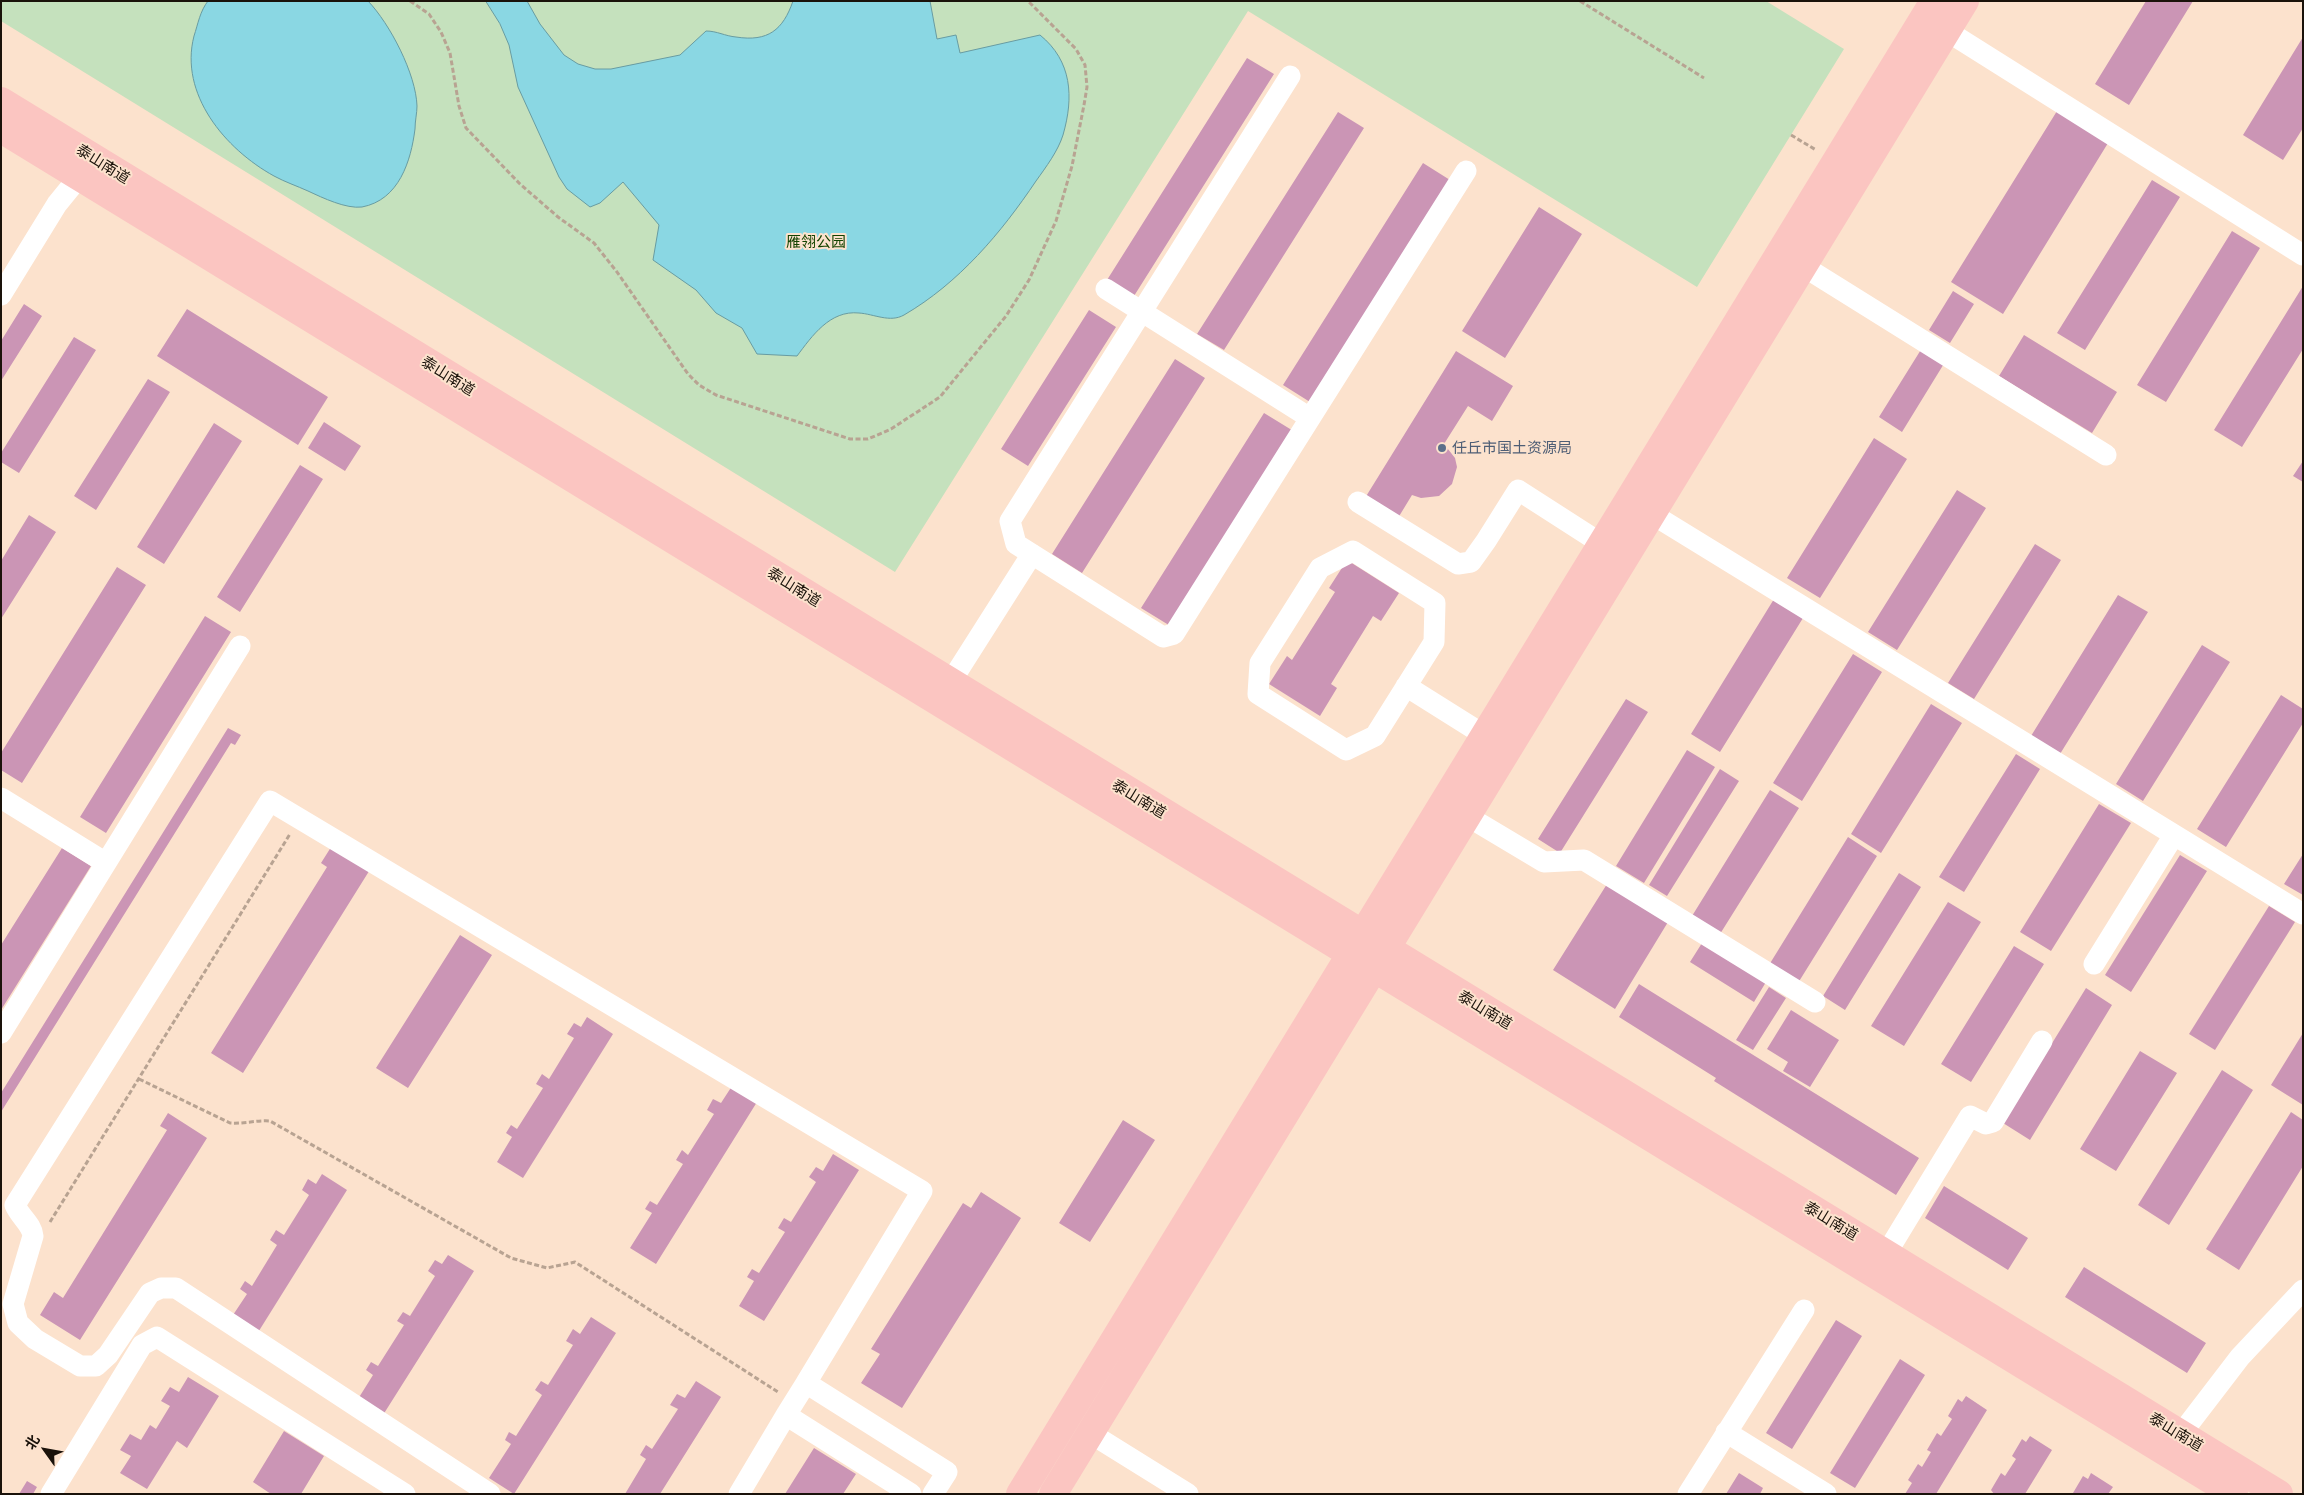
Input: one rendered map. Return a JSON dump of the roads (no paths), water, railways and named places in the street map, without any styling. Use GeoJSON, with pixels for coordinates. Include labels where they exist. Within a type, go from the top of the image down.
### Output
{"type":"FeatureCollection","features":[{"type":"Feature","properties":{"kind":"main road"},"geometry":{"type":"LineString","coordinates":[[1020,1494],[1934,1]]}},
{"type":"Feature","properties":{"kind":"main road"},"geometry":{"type":"LineString","coordinates":[[1053,1494],[1965,1]]}},
{"type":"Feature","properties":{"kind":"main road","name":"泰山南道"},"geometry":{"type":"LineString","coordinates":[[1,102],[950,683],[1356,945]]}},
{"type":"Feature","properties":{"kind":"main road","name":"泰山南道"},"geometry":{"type":"LineString","coordinates":[[1,129],[1356,945],[1886,1254],[2278,1494]]}},
{"type":"Feature","properties":{"kind":"main road","name":"泰山南道"},"geometry":{"type":"LineString","coordinates":[[1380,959],[2234,1494]]}},
{"type":"Feature","properties":{"kind":"street"},"geometry":{"type":"LineString","coordinates":[[1947,31],[2303,255]]}},
{"type":"Feature","properties":{"kind":"street"},"geometry":{"type":"LineString","coordinates":[[1290,76],[1010,521],[1016,544],[1163,637],[1174,634],[1466,171]]}},
{"type":"Feature","properties":{"kind":"street"},"geometry":{"type":"LineString","coordinates":[[1,295],[57,204],[79,177]]}},
{"type":"Feature","properties":{"kind":"street"},"geometry":{"type":"LineString","coordinates":[[1803,266],[2106,455]]}},
{"type":"Feature","properties":{"kind":"street"},"geometry":{"type":"LineString","coordinates":[[1106,289],[1310,418]]}},
{"type":"Feature","properties":{"kind":"street"},"geometry":{"type":"LineString","coordinates":[[1358,502],[1458,564],[1470,562],[1486,541],[1518,490],[1602,544]]}},
{"type":"Feature","properties":{"kind":"street"},"geometry":{"type":"LineString","coordinates":[[1652,514],[2303,914]]}},
{"type":"Feature","properties":{"kind":"street"},"geometry":{"type":"LineString","coordinates":[[1352,551],[1435,603],[1434,642],[1406,686],[1375,736],[1346,750],[1258,694],[1260,663],[1320,568],[1352,551]]}},
{"type":"Feature","properties":{"kind":"street"},"geometry":{"type":"LineString","coordinates":[[950,683],[1032,554]]}},
{"type":"Feature","properties":{"kind":"street"},"geometry":{"type":"LineString","coordinates":[[1,1033],[240,646]]}},
{"type":"Feature","properties":{"kind":"street"},"geometry":{"type":"LineString","coordinates":[[1406,686],[1484,735]]}},
{"type":"Feature","properties":{"kind":"street"},"geometry":{"type":"LineString","coordinates":[[1,798],[106,862]]}},
{"type":"Feature","properties":{"kind":"street"},"geometry":{"type":"LineString","coordinates":[[490,1494],[176,1288],[160,1288],[150,1293],[108,1356],[96,1366],[80,1366],[35,1339],[18,1323],[13,1304],[33,1236],[27,1222],[19,1216],[15,1205],[270,801],[922,1191],[739,1494]]}},
{"type":"Feature","properties":{"kind":"street"},"geometry":{"type":"LineString","coordinates":[[1467,816],[1544,862],[1584,860],[1815,1002]]}},
{"type":"Feature","properties":{"kind":"street"},"geometry":{"type":"LineString","coordinates":[[2094,964],[2174,835]]}},
{"type":"Feature","properties":{"kind":"street"},"geometry":{"type":"LineString","coordinates":[[1886,1254],[1970,1116],[1986,1124],[1993,1122],[2042,1041]]}},
{"type":"Feature","properties":{"kind":"street"},"geometry":{"type":"LineString","coordinates":[[2181,1434],[2240,1357],[2303,1290]]}},
{"type":"Feature","properties":{"kind":"street"},"geometry":{"type":"LineString","coordinates":[[1688,1494],[1804,1310]]}},
{"type":"Feature","properties":{"kind":"street"},"geometry":{"type":"LineString","coordinates":[[51,1494],[142,1345],[157,1338],[406,1494]]}},
{"type":"Feature","properties":{"kind":"street"},"geometry":{"type":"LineString","coordinates":[[806,1383],[947,1472],[937,1492]]}},
{"type":"Feature","properties":{"kind":"street"},"geometry":{"type":"LineString","coordinates":[[790,1409],[911,1494]]}},
{"type":"Feature","properties":{"kind":"street"},"geometry":{"type":"LineString","coordinates":[[1726,1432],[1826,1494]]}},
{"type":"Feature","properties":{"kind":"street"},"geometry":{"type":"LineString","coordinates":[[1090,1433],[1188,1494]]}},
{"type":"Feature","properties":{"kind":"water"},"geometry":{"type":"Polygon","coordinates":[[[208,1],[368,1],[393,36],[407,65],[416,93],[415,129],[410,154],[401,177],[394,188],[375,203],[362,207],[335,202],[274,176],[256,165],[223,135],[210,118],[200,99],[193,79],[191,58],[194,36],[201,13],[208,1]]]}},
{"type":"Feature","properties":{"kind":"water"},"geometry":{"type":"Polygon","coordinates":[[[486,1],[527,1],[540,24],[564,55],[578,64],[595,69],[611,69],[680,55],[706,31],[757,38],[773,32],[779,26],[793,1],[930,1],[937,39],[956,35],[960,53],[1040,35],[1059,56],[1064,68],[1068,80],[1069,107],[1061,141],[1044,170],[1023,200],[978,256],[943,288],[899,317],[882,317],[859,313],[839,316],[823,326],[797,356],[757,354],[742,328],[716,313],[696,290],[653,260],[659,225],[623,182],[600,203],[590,207],[567,189],[559,177],[518,87],[509,45],[500,24],[486,1]]]}},
{"type":"Feature","properties":{"kind":"place","name":"任丘市国土资源局"},"geometry":{"type":"Point","coordinates":[1442,448]}},
{"type":"Feature","properties":{"kind":"park label","name":"雁翎公园"},"geometry":{"type":"Point","coordinates":[816,242]}}]}
